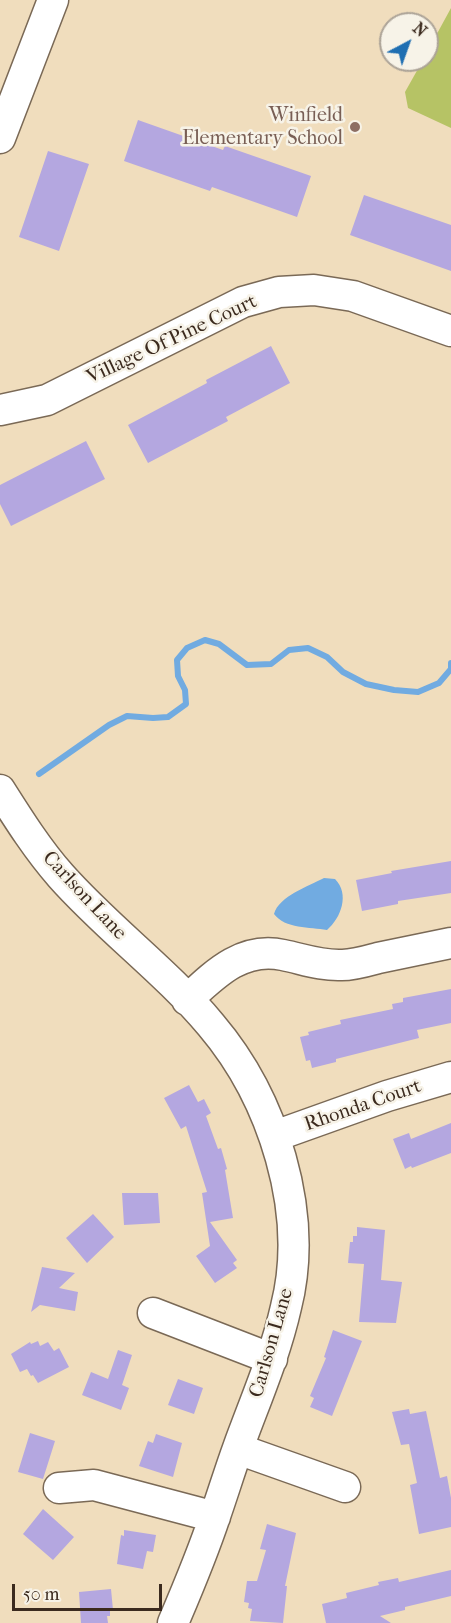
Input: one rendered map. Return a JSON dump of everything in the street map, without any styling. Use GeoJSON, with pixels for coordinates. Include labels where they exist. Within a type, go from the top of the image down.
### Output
{"type":"FeatureCollection","features":[{"type":"Feature","properties":{"kind":"street"},"geometry":{"type":"LineString","coordinates":[[0,138],[53,0]]}},
{"type":"Feature","properties":{"kind":"street","name":"Village Of Pine Court"},"geometry":{"type":"LineString","coordinates":[[0,410],[47,400],[243,302],[279,292],[314,290],[353,296],[451,331]]}},
{"type":"Feature","properties":{"kind":"street","name":"Carlson Lane"},"geometry":{"type":"LineString","coordinates":[[0,790],[25,829],[61,875],[187,1000],[237,1058],[275,1136],[289,1199],[293,1252],[287,1305],[272,1359],[215,1517],[173,1623]]}},
{"type":"Feature","properties":{"kind":"street"},"geometry":{"type":"LineString","coordinates":[[187,1000],[220,970],[250,955],[282,954],[308,962],[344,965],[451,943]]}},
{"type":"Feature","properties":{"kind":"street","name":"Rhonda Court"},"geometry":{"type":"LineString","coordinates":[[275,1136],[387,1096],[451,1077]]}},
{"type":"Feature","properties":{"kind":"street"},"geometry":{"type":"LineString","coordinates":[[153,1313],[272,1359]]}},
{"type":"Feature","properties":{"kind":"street"},"geometry":{"type":"LineString","coordinates":[[238,1449],[345,1487]]}},
{"type":"Feature","properties":{"kind":"street"},"geometry":{"type":"LineString","coordinates":[[58,1488],[94,1485],[215,1517]]}},
{"type":"Feature","properties":{"kind":"green space"},"geometry":{"type":"Polygon","coordinates":[[[451,8],[451,128],[408,108],[405,92],[416,72],[439,72],[439,30],[451,8]]]}},
{"type":"Feature","properties":{"kind":"water"},"geometry":{"type":"Polygon","coordinates":[[[324,878],[335,879],[340,885],[343,899],[340,913],[327,930],[291,925],[274,914],[288,897],[324,878]]]}},
{"type":"Feature","properties":{"kind":"building"},"geometry":{"type":"Polygon","coordinates":[[[138,120],[223,150],[225,146],[311,176],[297,217],[212,187],[210,191],[124,161],[138,120]]]}},
{"type":"Feature","properties":{"kind":"building"},"geometry":{"type":"Polygon","coordinates":[[[48,151],[89,164],[59,251],[19,237],[48,151]]]}},
{"type":"Feature","properties":{"kind":"building"},"geometry":{"type":"Polygon","coordinates":[[[364,195],[451,225],[451,271],[350,235],[364,195]]]}},
{"type":"Feature","properties":{"kind":"building"},"geometry":{"type":"Polygon","coordinates":[[[271,346],[290,383],[226,417],[228,421],[148,463],[128,425],[271,346]]]}},
{"type":"Feature","properties":{"kind":"building"},"geometry":{"type":"Polygon","coordinates":[[[86,441],[105,479],[11,526],[0,504],[0,485],[86,441]]]}},
{"type":"Feature","properties":{"kind":"building"},"geometry":{"type":"Polygon","coordinates":[[[451,861],[451,893],[398,901],[398,904],[362,911],[356,880],[392,873],[391,871],[451,861]]]}},
{"type":"Feature","properties":{"kind":"building"},"geometry":{"type":"Polygon","coordinates":[[[451,989],[451,1023],[417,1030],[419,1038],[336,1059],[336,1062],[312,1068],[310,1060],[306,1061],[300,1037],[309,1035],[308,1032],[341,1024],[340,1020],[393,1009],[392,1004],[403,1002],[403,998],[451,989]]]}},
{"type":"Feature","properties":{"kind":"building"},"geometry":{"type":"Polygon","coordinates":[[[189,1085],[198,1102],[204,1099],[211,1113],[206,1116],[218,1149],[221,1148],[227,1169],[225,1170],[233,1218],[210,1222],[237,1260],[233,1263],[237,1268],[215,1283],[196,1256],[210,1246],[202,1193],[207,1192],[186,1126],[181,1129],[164,1098],[189,1085]]]}},
{"type":"Feature","properties":{"kind":"building"},"geometry":{"type":"Polygon","coordinates":[[[451,1123],[451,1153],[405,1169],[393,1139],[409,1133],[411,1139],[451,1123]]]}},
{"type":"Feature","properties":{"kind":"building"},"geometry":{"type":"Polygon","coordinates":[[[122,1193],[158,1193],[160,1223],[124,1225],[122,1193]]]}},
{"type":"Feature","properties":{"kind":"building"},"geometry":{"type":"Polygon","coordinates":[[[93,1214],[114,1237],[87,1263],[66,1238],[93,1214]]]}},
{"type":"Feature","properties":{"kind":"building"},"geometry":{"type":"Polygon","coordinates":[[[357,1227],[385,1230],[381,1280],[402,1282],[396,1323],[359,1322],[364,1264],[348,1263],[350,1242],[353,1242],[353,1236],[357,1236],[357,1227]]]}},
{"type":"Feature","properties":{"kind":"building"},"geometry":{"type":"Polygon","coordinates":[[[42,1267],[75,1273],[59,1288],[78,1292],[75,1311],[40,1305],[31,1312],[42,1267]]]}},
{"type":"Feature","properties":{"kind":"building"},"geometry":{"type":"Polygon","coordinates":[[[333,1330],[362,1341],[332,1416],[310,1407],[314,1398],[310,1396],[326,1358],[324,1357],[333,1330]]]}},
{"type":"Feature","properties":{"kind":"building"},"geometry":{"type":"Polygon","coordinates":[[[38,1341],[40,1346],[48,1342],[54,1351],[59,1348],[69,1367],[38,1383],[27,1369],[20,1372],[11,1354],[30,1342],[31,1344],[38,1341]]]}},
{"type":"Feature","properties":{"kind":"building"},"geometry":{"type":"Polygon","coordinates":[[[118,1350],[132,1355],[122,1385],[129,1388],[121,1410],[82,1395],[91,1372],[108,1379],[118,1350]]]}},
{"type":"Feature","properties":{"kind":"building"},"geometry":{"type":"Polygon","coordinates":[[[178,1379],[203,1388],[194,1414],[168,1405],[178,1379]]]}},
{"type":"Feature","properties":{"kind":"building"},"geometry":{"type":"Polygon","coordinates":[[[409,1409],[410,1414],[426,1411],[440,1478],[447,1476],[451,1498],[451,1527],[419,1534],[410,1485],[417,1483],[409,1444],[401,1445],[392,1412],[409,1409]]]}},
{"type":"Feature","properties":{"kind":"building"},"geometry":{"type":"Polygon","coordinates":[[[30,1433],[55,1441],[43,1479],[18,1472],[30,1433]]]}},
{"type":"Feature","properties":{"kind":"building"},"geometry":{"type":"Polygon","coordinates":[[[156,1434],[182,1443],[173,1477],[139,1466],[148,1441],[153,1443],[156,1434]]]}},
{"type":"Feature","properties":{"kind":"building"},"geometry":{"type":"Polygon","coordinates":[[[43,1509],[74,1537],[53,1560],[23,1534],[43,1509]]]}},
{"type":"Feature","properties":{"kind":"building"},"geometry":{"type":"Polygon","coordinates":[[[267,1524],[296,1533],[285,1586],[287,1586],[283,1623],[250,1621],[252,1609],[248,1608],[249,1603],[244,1602],[247,1581],[257,1581],[266,1550],[260,1549],[267,1524]]]}},
{"type":"Feature","properties":{"kind":"building"},"geometry":{"type":"Polygon","coordinates":[[[124,1530],[156,1535],[153,1552],[147,1551],[143,1569],[117,1564],[121,1535],[124,1536],[124,1530]]]}},
{"type":"Feature","properties":{"kind":"building"},"geometry":{"type":"Polygon","coordinates":[[[451,1570],[451,1596],[405,1607],[405,1610],[380,1616],[391,1623],[326,1623],[322,1604],[347,1598],[346,1593],[379,1585],[378,1582],[398,1578],[399,1582],[451,1570]]]}},
{"type":"Feature","properties":{"kind":"building"},"geometry":{"type":"Polygon","coordinates":[[[111,1589],[113,1610],[110,1610],[110,1616],[107,1616],[108,1623],[81,1623],[79,1592],[111,1589]]]}},
{"type":"Feature","properties":{"kind":"waterway"},"geometry":{"type":"LineString","coordinates":[[39,774],[109,725],[127,716],[168,717],[186,704],[185,690],[178,676],[177,660],[187,648],[205,640],[219,644],[247,665],[271,664],[289,650],[308,648],[327,657],[343,672],[366,684],[394,690],[418,692],[439,683],[451,669],[451,663]]}},
{"type":"Feature","properties":{"kind":"place","name":"Winfield Elementary School"},"geometry":{"type":"Point","coordinates":[355,127]}}]}
